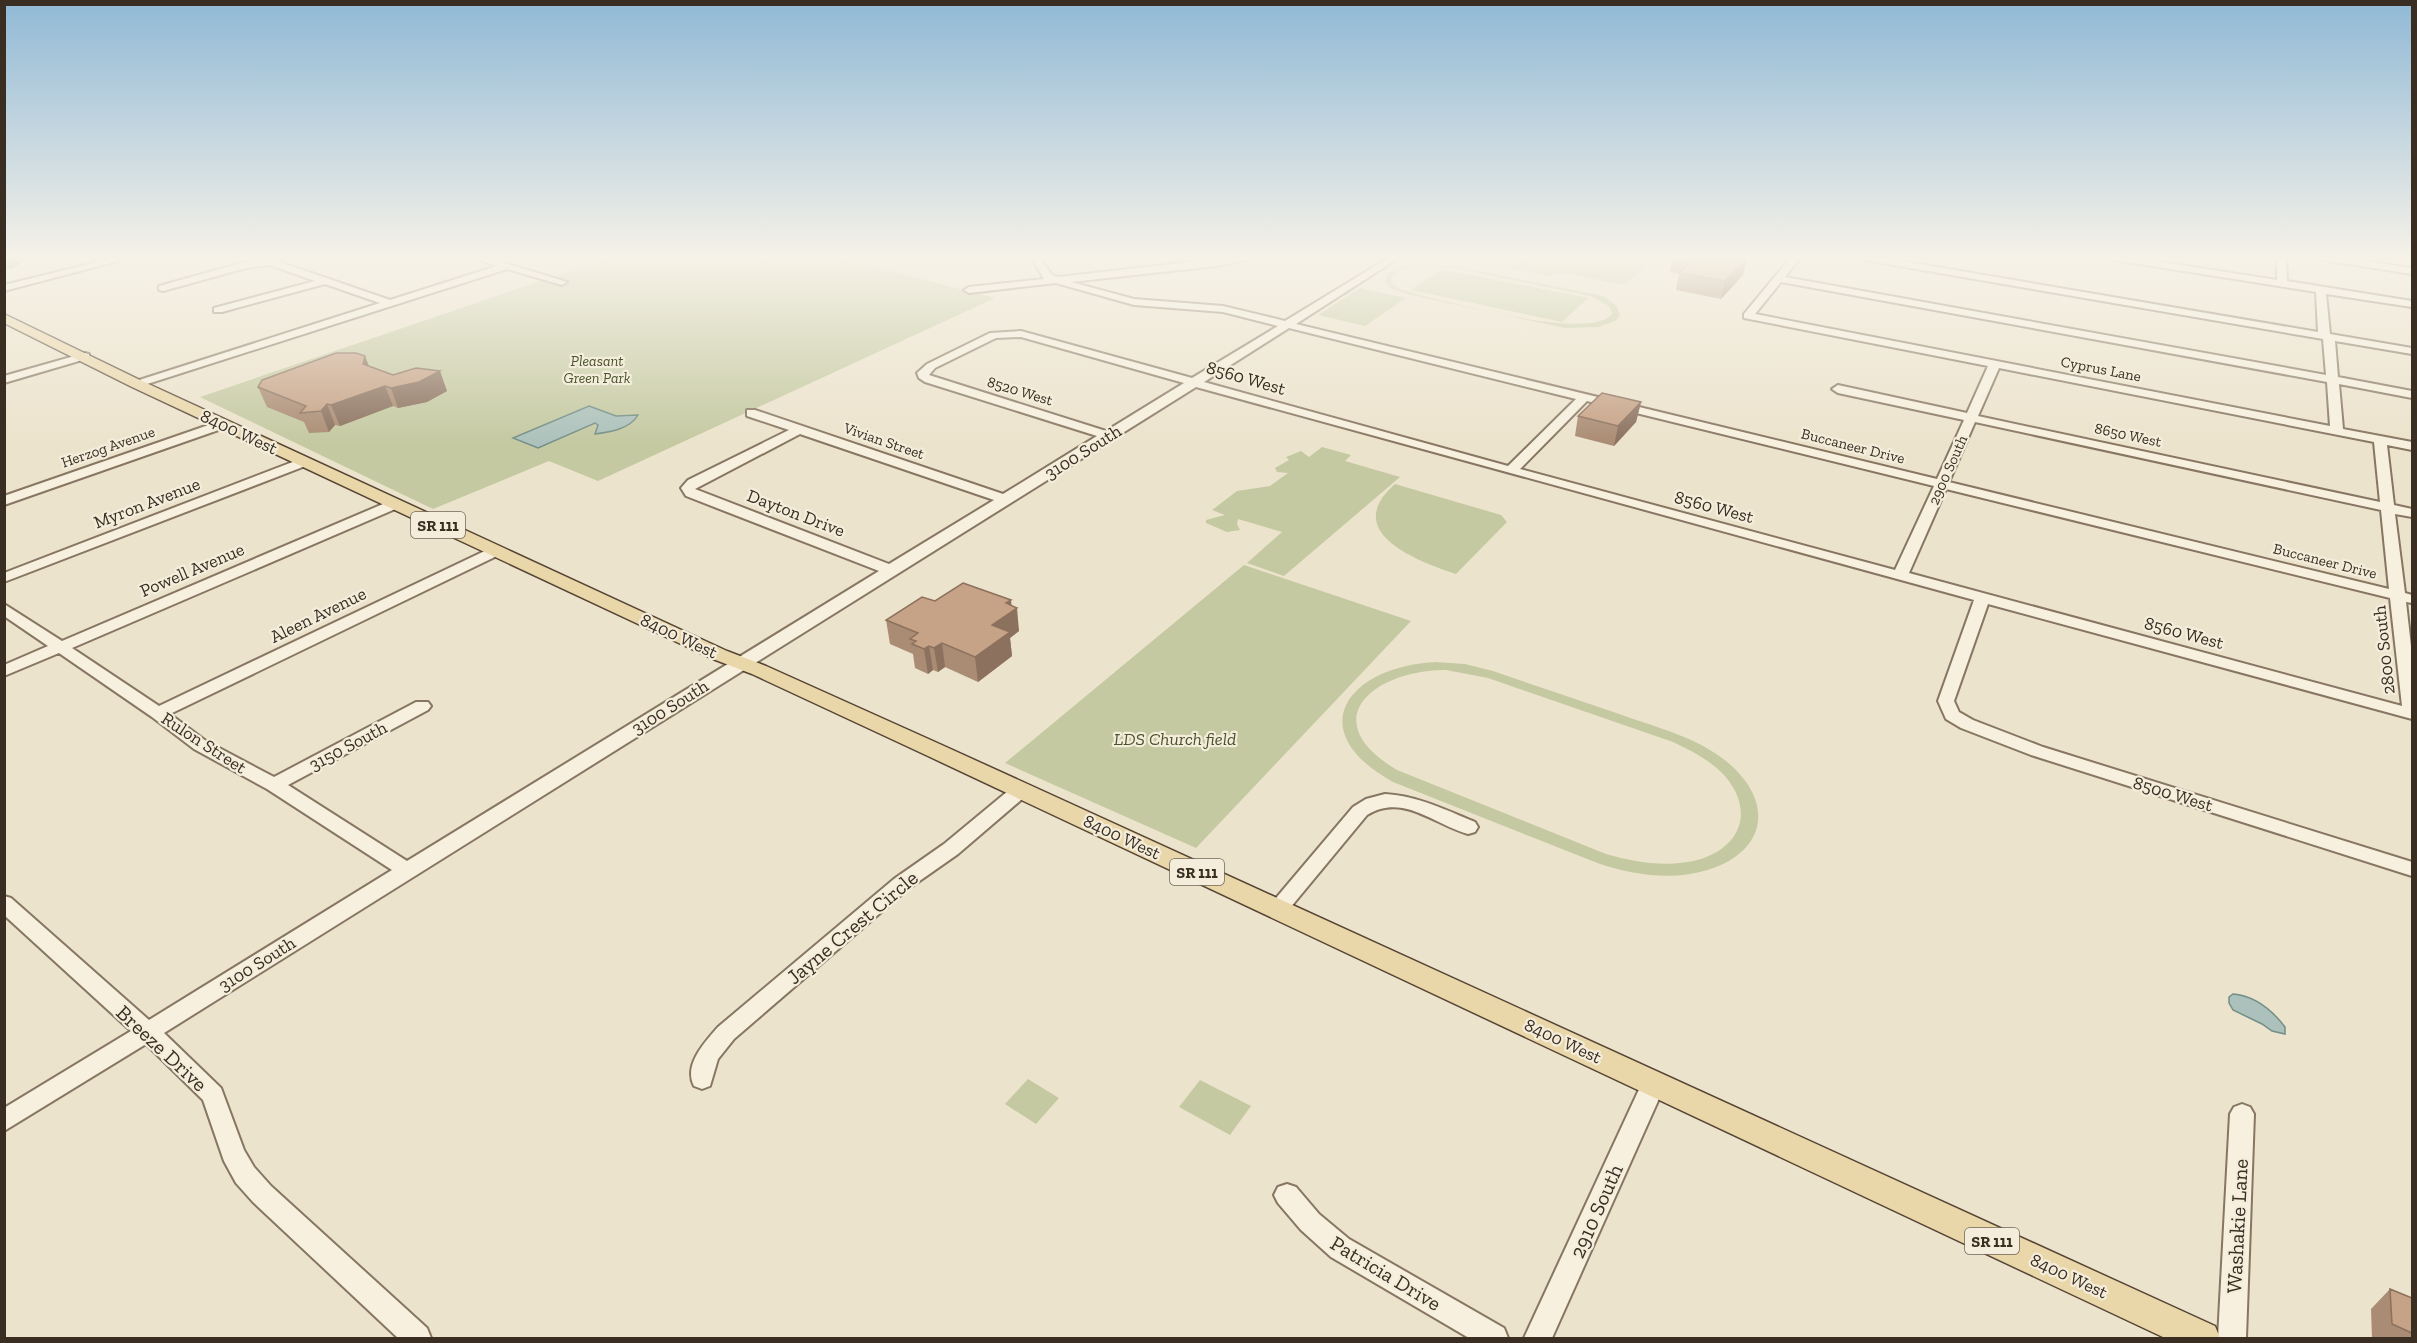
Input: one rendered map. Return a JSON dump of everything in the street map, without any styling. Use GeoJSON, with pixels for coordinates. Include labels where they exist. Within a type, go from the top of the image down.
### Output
{"type":"FeatureCollection","features":[{"type":"Feature","properties":{"kind":"main road","name":"8400 West"},"geometry":{"type":"LineString","coordinates":[[7,320],[79,358],[496,552],[1021,790],[2204,1338]]}},
{"type":"Feature","properties":{"kind":"main road","name":"8400 West"},"geometry":{"type":"LineString","coordinates":[[4,332],[79,358]]}},
{"type":"Feature","properties":{"kind":"street"},"geometry":{"type":"LineString","coordinates":[[137,384],[337,320]]}},
{"type":"Feature","properties":{"kind":"street","name":"Buccaneer Drive"},"geometry":{"type":"LineString","coordinates":[[1263,320],[2405,597]]}},
{"type":"Feature","properties":{"kind":"street","name":"3100 South"},"geometry":{"type":"LineString","coordinates":[[4,1121],[1296,320]]}},
{"type":"Feature","properties":{"kind":"street","name":"Cyprus Lane"},"geometry":{"type":"LineString","coordinates":[[1767,320],[2412,446]]}},
{"type":"Feature","properties":{"kind":"street"},"geometry":{"type":"LineString","coordinates":[[2001,320],[2412,394]]}},
{"type":"Feature","properties":{"kind":"street"},"geometry":{"type":"LineString","coordinates":[[2232,320],[2412,351]]}},
{"type":"Feature","properties":{"kind":"street"},"geometry":{"type":"LineString","coordinates":[[2322,320],[2323,332],[2329,341],[2337,431]]}},
{"type":"Feature","properties":{"kind":"street","name":"8560 West"},"geometry":{"type":"LineString","coordinates":[[1008,333],[2412,714]]}},
{"type":"Feature","properties":{"kind":"street","name":"8520 West"},"geometry":{"type":"LineString","coordinates":[[1008,333],[994,335],[931,366],[925,370],[923,375],[929,380],[1109,436]]}},
{"type":"Feature","properties":{"kind":"street"},"geometry":{"type":"LineString","coordinates":[[4,380],[79,358]]}},
{"type":"Feature","properties":{"kind":"street","name":"2900 South"},"geometry":{"type":"LineString","coordinates":[[1900,576],[1995,364]]}},
{"type":"Feature","properties":{"kind":"street","name":"8650 West"},"geometry":{"type":"LineString","coordinates":[[1838,389],[2412,513]]}},
{"type":"Feature","properties":{"kind":"street"},"geometry":{"type":"LineString","coordinates":[[1511,470],[1584,398]]}},
{"type":"Feature","properties":{"kind":"street","name":"Vivian Street"},"geometry":{"type":"LineString","coordinates":[[751,412],[1006,500]]}},
{"type":"Feature","properties":{"kind":"street","name":"Herzog Avenue"},"geometry":{"type":"LineString","coordinates":[[4,501],[223,424]]}},
{"type":"Feature","properties":{"kind":"street","name":"Dayton Drive"},"geometry":{"type":"LineString","coordinates":[[800,429],[693,483],[688,488],[691,493],[893,571]]}},
{"type":"Feature","properties":{"kind":"street","name":"2800 South"},"geometry":{"type":"LineString","coordinates":[[2380,439],[2388,507],[2405,597],[2412,714]]}},
{"type":"Feature","properties":{"kind":"street","name":"Myron Avenue"},"geometry":{"type":"LineString","coordinates":[[4,578],[303,462]]}},
{"type":"Feature","properties":{"kind":"street","name":"Powell Avenue"},"geometry":{"type":"LineString","coordinates":[[4,671],[395,504]]}},
{"type":"Feature","properties":{"kind":"street","name":"Aleen Avenue"},"geometry":{"type":"LineString","coordinates":[[158,713],[496,552]]}},
{"type":"Feature","properties":{"kind":"street","name":"8500 West"},"geometry":{"type":"LineString","coordinates":[[1983,597],[1946,701],[1952,715],[1996,736],[2412,869]]}},
{"type":"Feature","properties":{"kind":"street","name":"Rulon Street"},"geometry":{"type":"LineString","coordinates":[[4,609],[158,713],[200,745],[274,785],[407,870]]}},
{"type":"Feature","properties":{"kind":"street","name":"3150 South"},"geometry":{"type":"LineString","coordinates":[[274,785],[422,706]]}},
{"type":"Feature","properties":{"kind":"street","name":"Jayne Crest Circle"},"geometry":{"type":"LineString","coordinates":[[702,1079],[707,1056],[726,1033],[902,884],[951,849],[1021,790]]}},
{"type":"Feature","properties":{"kind":"street"},"geometry":{"type":"LineString","coordinates":[[1278,909],[1360,812],[1373,803],[1389,800],[1415,805],[1468,827]]}},
{"type":"Feature","properties":{"kind":"street","name":"Breeze Drive"},"geometry":{"type":"LineString","coordinates":[[4,903],[172,1054],[213,1095],[233,1153],[245,1175],[262,1194],[417,1338]]}},
{"type":"Feature","properties":{"kind":"street","name":"2910 South"},"geometry":{"type":"LineString","coordinates":[[1538,1338],[1653,1083]]}},
{"type":"Feature","properties":{"kind":"street","name":"Washakie Lane"},"geometry":{"type":"LineString","coordinates":[[2232,1338],[2242,1114]]}},
{"type":"Feature","properties":{"kind":"street","name":"Patricia Drive"},"geometry":{"type":"LineString","coordinates":[[1287,1195],[1310,1222],[1340,1248],[1494,1338]]}},
{"type":"Feature","properties":{"kind":"green space","name":"Pleasant Green Park"},"geometry":{"type":"Polygon","coordinates":[[[427,320],[948,320],[598,481],[549,461],[433,509],[200,397],[427,320]]]}},
{"type":"Feature","properties":{"kind":"green space"},"geometry":{"type":"Polygon","coordinates":[[[1338,320],[1374,320],[1365,326],[1338,320]]]}},
{"type":"Feature","properties":{"kind":"green space"},"geometry":{"type":"Polygon","coordinates":[[[1526,320],[1577,324],[1616,320],[1598,327],[1565,328],[1526,320]]]}},
{"type":"Feature","properties":{"kind":"green space"},"geometry":{"type":"Polygon","coordinates":[[[1322,447],[1351,455],[1345,461],[1400,477],[1284,576],[1247,563],[1282,532],[1238,519],[1237,524],[1240,530],[1227,532],[1206,523],[1206,520],[1225,515],[1212,510],[1237,491],[1270,486],[1288,473],[1277,472],[1275,468],[1289,460],[1286,457],[1301,451],[1309,457],[1322,447]]]}},
{"type":"Feature","properties":{"kind":"green space"},"geometry":{"type":"Polygon","coordinates":[[[1395,484],[1501,515],[1507,522],[1456,574],[1405,552],[1390,542],[1380,530],[1376,516],[1380,501],[1395,484]]]}},
{"type":"Feature","properties":{"kind":"green space","name":"LDS Church field"},"geometry":{"type":"Polygon","coordinates":[[[1244,565],[1411,621],[1196,848],[1005,763],[1244,565]]]}},
{"type":"Feature","properties":{"kind":"green space"},"geometry":{"type":"Polygon","coordinates":[[[1436,662],[1465,664],[1493,671],[1689,739],[1726,761],[1744,779],[1755,797],[1758,815],[1756,831],[1747,846],[1733,858],[1714,868],[1690,874],[1667,876],[1644,874],[1600,864],[1393,782],[1364,762],[1348,742],[1342,722],[1347,704],[1359,688],[1379,675],[1405,666],[1436,662]],[[1446,670],[1420,672],[1396,679],[1377,688],[1363,701],[1357,716],[1359,733],[1372,751],[1397,770],[1606,854],[1642,862],[1665,864],[1689,862],[1716,852],[1736,833],[1741,809],[1731,783],[1720,771],[1692,751],[1673,742],[1488,678],[1446,670]]]}},
{"type":"Feature","properties":{"kind":"green space"},"geometry":{"type":"Polygon","coordinates":[[[1028,1079],[1059,1098],[1036,1124],[1005,1104],[1028,1079]]]}},
{"type":"Feature","properties":{"kind":"green space"},"geometry":{"type":"Polygon","coordinates":[[[1200,1080],[1251,1106],[1230,1135],[1179,1107],[1200,1080]]]}},
{"type":"Feature","properties":{"kind":"water"},"geometry":{"type":"Polygon","coordinates":[[[589,406],[616,416],[638,415],[630,424],[619,429],[595,434],[598,425],[595,423],[538,448],[513,438],[589,406]]]}},
{"type":"Feature","properties":{"kind":"water"},"geometry":{"type":"Polygon","coordinates":[[[2233,994],[2241,995],[2263,1005],[2285,1027],[2285,1034],[2272,1031],[2233,1010],[2229,997],[2233,994]]]}},
{"type":"Feature","properties":{"kind":"building"},"geometry":{"type":"Polygon","coordinates":[[[336,353],[356,353],[365,356],[363,364],[393,375],[416,368],[440,371],[419,382],[391,388],[385,386],[331,405],[327,404],[321,411],[300,413],[306,406],[258,387],[262,380],[336,353]]]}},
{"type":"Feature","properties":{"kind":"building"},"geometry":{"type":"Polygon","coordinates":[[[1602,393],[1641,402],[1618,426],[1578,416],[1602,393]]]}},
{"type":"Feature","properties":{"kind":"building"},"geometry":{"type":"Polygon","coordinates":[[[963,583],[1011,600],[1006,603],[1017,608],[992,625],[1010,632],[975,657],[942,643],[934,648],[929,646],[924,649],[912,644],[916,641],[910,639],[918,633],[886,620],[922,597],[935,601],[963,583]]]}},
{"type":"Feature","properties":{"kind":"building"},"geometry":{"type":"Polygon","coordinates":[[[2390,1289],[2412,1298],[2412,1333],[2392,1324],[2390,1289]]]}}]}
